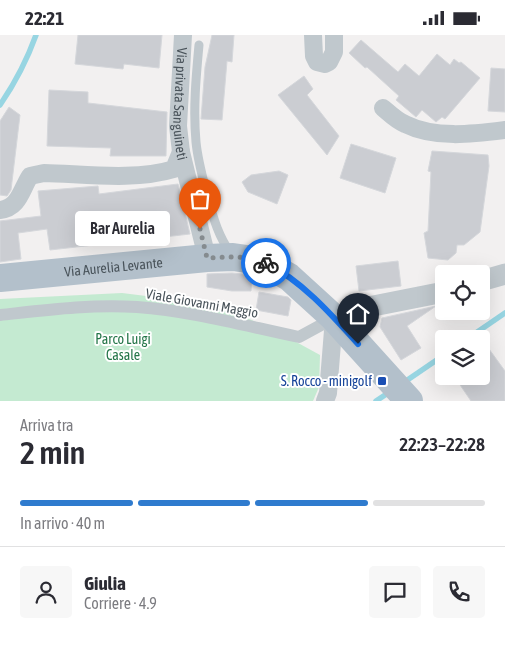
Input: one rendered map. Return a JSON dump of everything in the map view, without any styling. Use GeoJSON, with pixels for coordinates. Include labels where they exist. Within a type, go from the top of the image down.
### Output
{"type":"FeatureCollection","features":[{"type":"Feature","properties":{"kind":"main road","name":"Via Aurelia Levante"},"geometry":{"type":"LineString","coordinates":[[0,278],[220,257],[261,261],[289,277],[334,318],[407,399]]}},
{"type":"Feature","properties":{"kind":"street","name":"Via privata Sanguineti"},"geometry":{"type":"LineString","coordinates":[[183,35],[178,126],[181,152],[220,257]]}},
{"type":"Feature","properties":{"kind":"street"},"geometry":{"type":"LineString","coordinates":[[313,35],[314,56],[317,62],[325,63],[329,62],[334,52],[334,35]]}},
{"type":"Feature","properties":{"kind":"street"},"geometry":{"type":"LineString","coordinates":[[383,108],[404,124],[428,132],[456,134],[505,130]]}},
{"type":"Feature","properties":{"kind":"street"},"geometry":{"type":"LineString","coordinates":[[0,210],[7,209],[16,203],[30,176],[44,173],[132,176],[162,173],[174,169],[181,152]]}},
{"type":"Feature","properties":{"kind":"street"},"geometry":{"type":"LineString","coordinates":[[490,278],[505,274]]}},
{"type":"Feature","properties":{"kind":"street"},"geometry":{"type":"LineString","coordinates":[[325,401],[328,393],[334,318],[353,310],[435,294]]}},
{"type":"Feature","properties":{"kind":"street","name":"Viale Giovanni Maggio"},"geometry":{"type":"LineString","coordinates":[[0,315],[75,306],[138,307],[199,315],[299,337],[334,318]]}},
{"type":"Feature","properties":{"kind":"lane"},"geometry":{"type":"LineString","coordinates":[[199,45],[195,93],[196,141],[201,173],[221,240],[220,257]]}},
{"type":"Feature","properties":{"kind":"green space","name":"Parco Luigi Casale"},"geometry":{"type":"Polygon","coordinates":[[[122,293],[218,305],[278,332],[320,355],[319,387],[313,401],[0,401],[0,299],[122,293]]]}},
{"type":"Feature","properties":{"kind":"building"},"geometry":{"type":"Polygon","coordinates":[[[78,35],[162,35],[159,68],[124,64],[123,69],[75,64],[78,35]]]}},
{"type":"Feature","properties":{"kind":"building"},"geometry":{"type":"Polygon","coordinates":[[[212,35],[234,35],[232,62],[227,61],[222,120],[201,119],[205,67],[212,35]]]}},
{"type":"Feature","properties":{"kind":"building"},"geometry":{"type":"Polygon","coordinates":[[[361,40],[398,72],[405,64],[419,76],[437,54],[450,65],[454,59],[459,63],[461,62],[480,78],[445,119],[442,117],[436,122],[422,110],[416,117],[396,100],[399,96],[349,53],[361,40]]]}},
{"type":"Feature","properties":{"kind":"building"},"geometry":{"type":"Polygon","coordinates":[[[491,68],[505,69],[505,112],[488,111],[491,68]]]}},
{"type":"Feature","properties":{"kind":"building"},"geometry":{"type":"Polygon","coordinates":[[[304,76],[313,89],[307,95],[339,136],[327,155],[278,95],[304,76]]]}},
{"type":"Feature","properties":{"kind":"building"},"geometry":{"type":"Polygon","coordinates":[[[49,90],[88,92],[88,103],[167,112],[166,156],[110,156],[111,148],[47,146],[49,90]]]}},
{"type":"Feature","properties":{"kind":"building"},"geometry":{"type":"Polygon","coordinates":[[[9,107],[20,115],[11,190],[7,196],[0,195],[0,121],[9,107]]]}},
{"type":"Feature","properties":{"kind":"building"},"geometry":{"type":"Polygon","coordinates":[[[351,144],[396,158],[385,193],[340,178],[351,144]]]}},
{"type":"Feature","properties":{"kind":"building"},"geometry":{"type":"Polygon","coordinates":[[[432,151],[488,155],[489,166],[480,232],[464,245],[457,245],[456,253],[448,260],[428,258],[424,233],[428,231],[431,172],[428,171],[432,151]]]}},
{"type":"Feature","properties":{"kind":"building"},"geometry":{"type":"Polygon","coordinates":[[[279,171],[288,175],[277,204],[248,192],[242,182],[251,175],[279,171]]]}},
{"type":"Feature","properties":{"kind":"building"},"geometry":{"type":"Polygon","coordinates":[[[178,184],[190,234],[50,250],[47,229],[18,233],[21,259],[0,262],[0,221],[41,216],[38,191],[98,186],[99,194],[178,184]]]}},
{"type":"Feature","properties":{"kind":"building"},"geometry":{"type":"Polygon","coordinates":[[[398,261],[401,286],[359,291],[356,266],[398,261]]]}},
{"type":"Feature","properties":{"kind":"building"},"geometry":{"type":"Polygon","coordinates":[[[232,273],[252,275],[251,291],[232,291],[207,287],[207,274],[232,273]]]}},
{"type":"Feature","properties":{"kind":"building"},"geometry":{"type":"Polygon","coordinates":[[[259,292],[288,297],[291,300],[288,316],[256,310],[259,292]]]}},
{"type":"Feature","properties":{"kind":"building"},"geometry":{"type":"Polygon","coordinates":[[[435,306],[407,326],[421,348],[401,360],[380,327],[382,318],[435,306]]]}},
{"type":"Feature","properties":{"kind":"building"},"geometry":{"type":"Polygon","coordinates":[[[490,350],[505,371],[505,401],[471,401],[460,385],[490,385],[490,350]]]}},
{"type":"Feature","properties":{"kind":"waterway"},"geometry":{"type":"LineString","coordinates":[[0,105],[20,71],[36,35]]}},
{"type":"Feature","properties":{"kind":"waterway"},"geometry":{"type":"LineString","coordinates":[[480,330],[505,313]]}},
{"type":"Feature","properties":{"kind":"waterway"},"geometry":{"type":"LineString","coordinates":[[403,383],[435,361]]}},
{"type":"Feature","properties":{"kind":"waterway"},"geometry":{"type":"LineString","coordinates":[[376,401],[391,391]]}},
{"type":"Feature","properties":{"kind":"way so far"},"geometry":{"type":"LineString","coordinates":[[200,229],[207,258],[233,257],[266,263]]}},
{"type":"Feature","properties":{"kind":"place","name":"Bar Aurelia"},"geometry":{"type":"Point","coordinates":[200,229]}},
{"type":"Feature","properties":{"kind":"place","name":"S. Rocco - minigolf"},"geometry":{"type":"Point","coordinates":[382,381]}},
{"type":"Feature","properties":{"kind":"route"},"geometry":{"type":"LineString","coordinates":[[266,263],[289,277],[334,318],[358,344]]}}]}
